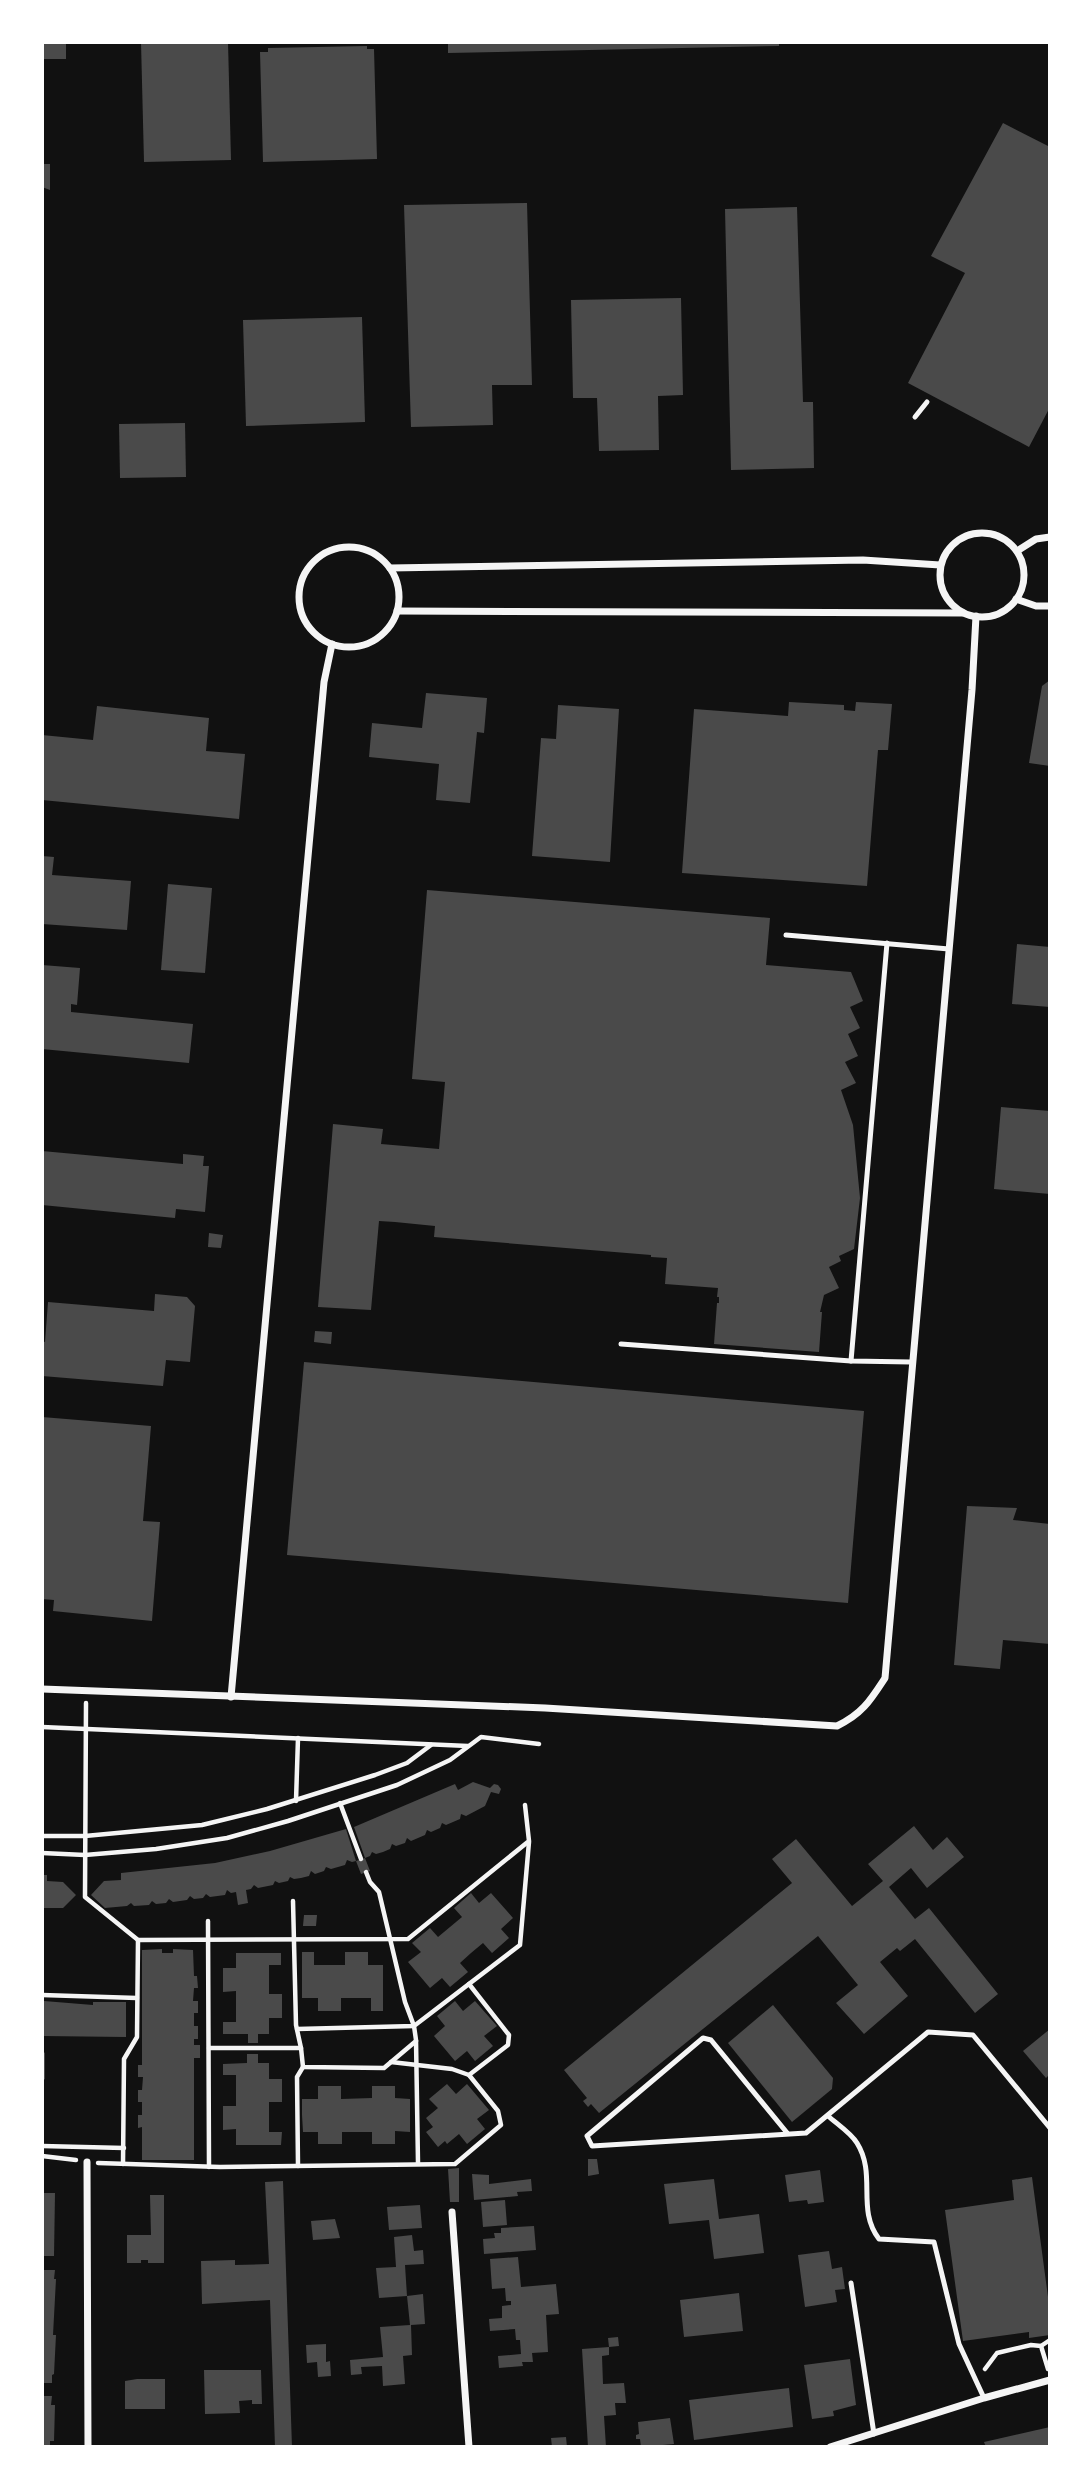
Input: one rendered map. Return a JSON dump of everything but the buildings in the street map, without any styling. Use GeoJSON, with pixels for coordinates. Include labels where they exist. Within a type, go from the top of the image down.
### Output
{"type":"FeatureCollection","features":[{"type":"Feature","properties":{"kind":"street"},"geometry":{"type":"LineString","coordinates":[[397,611],[964,613],[990,616],[1004,610],[1016,599],[1024,572],[1023,561],[1017,551],[1000,537],[988,533],[974,533],[960,538],[946,551],[940,565],[943,592],[952,604],[964,613]]}},
{"type":"Feature","properties":{"kind":"street"},"geometry":{"type":"LineString","coordinates":[[1017,551],[1036,538],[1050,537]]}},
{"type":"Feature","properties":{"kind":"street"},"geometry":{"type":"LineString","coordinates":[[346,546],[363,548],[378,556],[390,568],[397,582],[397,611],[390,626],[379,637],[364,645],[348,647],[332,644],[317,635],[306,622],[299,606],[299,589],[304,573],[315,559],[329,550],[346,546]]}},
{"type":"Feature","properties":{"kind":"street"},"geometry":{"type":"LineString","coordinates":[[390,568],[863,560],[940,565]]}},
{"type":"Feature","properties":{"kind":"street"},"geometry":{"type":"LineString","coordinates":[[1016,599],[1037,606],[1050,606]]}},
{"type":"Feature","properties":{"kind":"street"},"geometry":{"type":"LineString","coordinates":[[42,1689],[545,1708],[837,1726],[856,1717],[871,1700],[885,1678],[972,690],[976,616]]}},
{"type":"Feature","properties":{"kind":"street"},"geometry":{"type":"LineString","coordinates":[[231,1697],[322,696],[332,644]]}},
{"type":"Feature","properties":{"kind":"street"},"geometry":{"type":"LineString","coordinates":[[87,2162],[89,2447]]}},
{"type":"Feature","properties":{"kind":"street"},"geometry":{"type":"LineString","coordinates":[[452,2212],[470,2447]]}},
{"type":"Feature","properties":{"kind":"street"},"geometry":{"type":"LineString","coordinates":[[830,2447],[1050,2378]]}},
{"type":"Feature","properties":{"kind":"lane"},"geometry":{"type":"LineString","coordinates":[[915,417],[927,402]]}},
{"type":"Feature","properties":{"kind":"lane"},"geometry":{"type":"LineString","coordinates":[[786,936],[948,949]]}},
{"type":"Feature","properties":{"kind":"lane"},"geometry":{"type":"LineString","coordinates":[[851,1361],[887,943]]}},
{"type":"Feature","properties":{"kind":"lane"},"geometry":{"type":"LineString","coordinates":[[621,1344],[851,1361],[911,1362]]}},
{"type":"Feature","properties":{"kind":"lane"},"geometry":{"type":"LineString","coordinates":[[788,2134],[711,2040],[703,2038],[587,2136],[592,2146],[806,2133],[928,2032],[973,2035],[1050,2128]]}},
{"type":"Feature","properties":{"kind":"lane"},"geometry":{"type":"LineString","coordinates":[[828,2116],[857,2142],[868,2174],[866,2205],[872,2229],[879,2239],[934,2242],[959,2344],[984,2398]]}},
{"type":"Feature","properties":{"kind":"lane"},"geometry":{"type":"LineString","coordinates":[[851,2283],[874,2434]]}},
{"type":"Feature","properties":{"kind":"path"},"geometry":{"type":"LineString","coordinates":[[86,1691],[85,1897],[138,1940],[408,1939],[529,1841]]}},
{"type":"Feature","properties":{"kind":"path"},"geometry":{"type":"LineString","coordinates":[[42,1727],[469,1746]]}},
{"type":"Feature","properties":{"kind":"path"},"geometry":{"type":"LineString","coordinates":[[42,1853],[85,1855],[156,1849],[228,1838],[397,1785],[450,1760],[481,1737],[539,1744]]}},
{"type":"Feature","properties":{"kind":"path"},"geometry":{"type":"LineString","coordinates":[[296,1801],[299,1738]]}},
{"type":"Feature","properties":{"kind":"path"},"geometry":{"type":"LineString","coordinates":[[42,1836],[85,1836],[202,1825],[332,1790],[407,1763],[432,1744]]}},
{"type":"Feature","properties":{"kind":"path"},"geometry":{"type":"LineString","coordinates":[[340,1803],[362,1859]]}},
{"type":"Feature","properties":{"kind":"path"},"geometry":{"type":"LineString","coordinates":[[297,2029],[414,2026],[520,1945],[529,1841],[525,1805]]}},
{"type":"Feature","properties":{"kind":"path"},"geometry":{"type":"LineString","coordinates":[[366,1872],[379,1892],[405,2003],[414,2026],[418,2164]]}},
{"type":"Feature","properties":{"kind":"path"},"geometry":{"type":"LineString","coordinates":[[293,1902],[297,2029],[303,2067],[298,2077],[298,2166]]}},
{"type":"Feature","properties":{"kind":"path"},"geometry":{"type":"LineString","coordinates":[[208,1921],[209,2167]]}},
{"type":"Feature","properties":{"kind":"path"},"geometry":{"type":"LineString","coordinates":[[123,2164],[124,2059],[137,2037],[138,1940]]}},
{"type":"Feature","properties":{"kind":"path"},"geometry":{"type":"LineString","coordinates":[[469,1984],[509,2035],[508,2045],[469,2075]]}},
{"type":"Feature","properties":{"kind":"path"},"geometry":{"type":"LineString","coordinates":[[42,1995],[136,1998]]}},
{"type":"Feature","properties":{"kind":"path"},"geometry":{"type":"LineString","coordinates":[[303,2067],[384,2068],[416,2040]]}},
{"type":"Feature","properties":{"kind":"path"},"geometry":{"type":"LineString","coordinates":[[209,2048],[301,2048]]}},
{"type":"Feature","properties":{"kind":"path"},"geometry":{"type":"LineString","coordinates":[[42,2053],[42,2079]]}},
{"type":"Feature","properties":{"kind":"path"},"geometry":{"type":"LineString","coordinates":[[42,2156],[87,2162],[209,2167],[456,2164],[500,2125],[498,2111],[469,2075],[452,2069],[391,2063]]}},
{"type":"Feature","properties":{"kind":"path"},"geometry":{"type":"LineString","coordinates":[[979,2386],[986,2366],[997,2353],[1031,2345],[1041,2346],[1050,2340]]}},
{"type":"Feature","properties":{"kind":"path"},"geometry":{"type":"LineString","coordinates":[[1041,2346],[1050,2378]]}}]}
